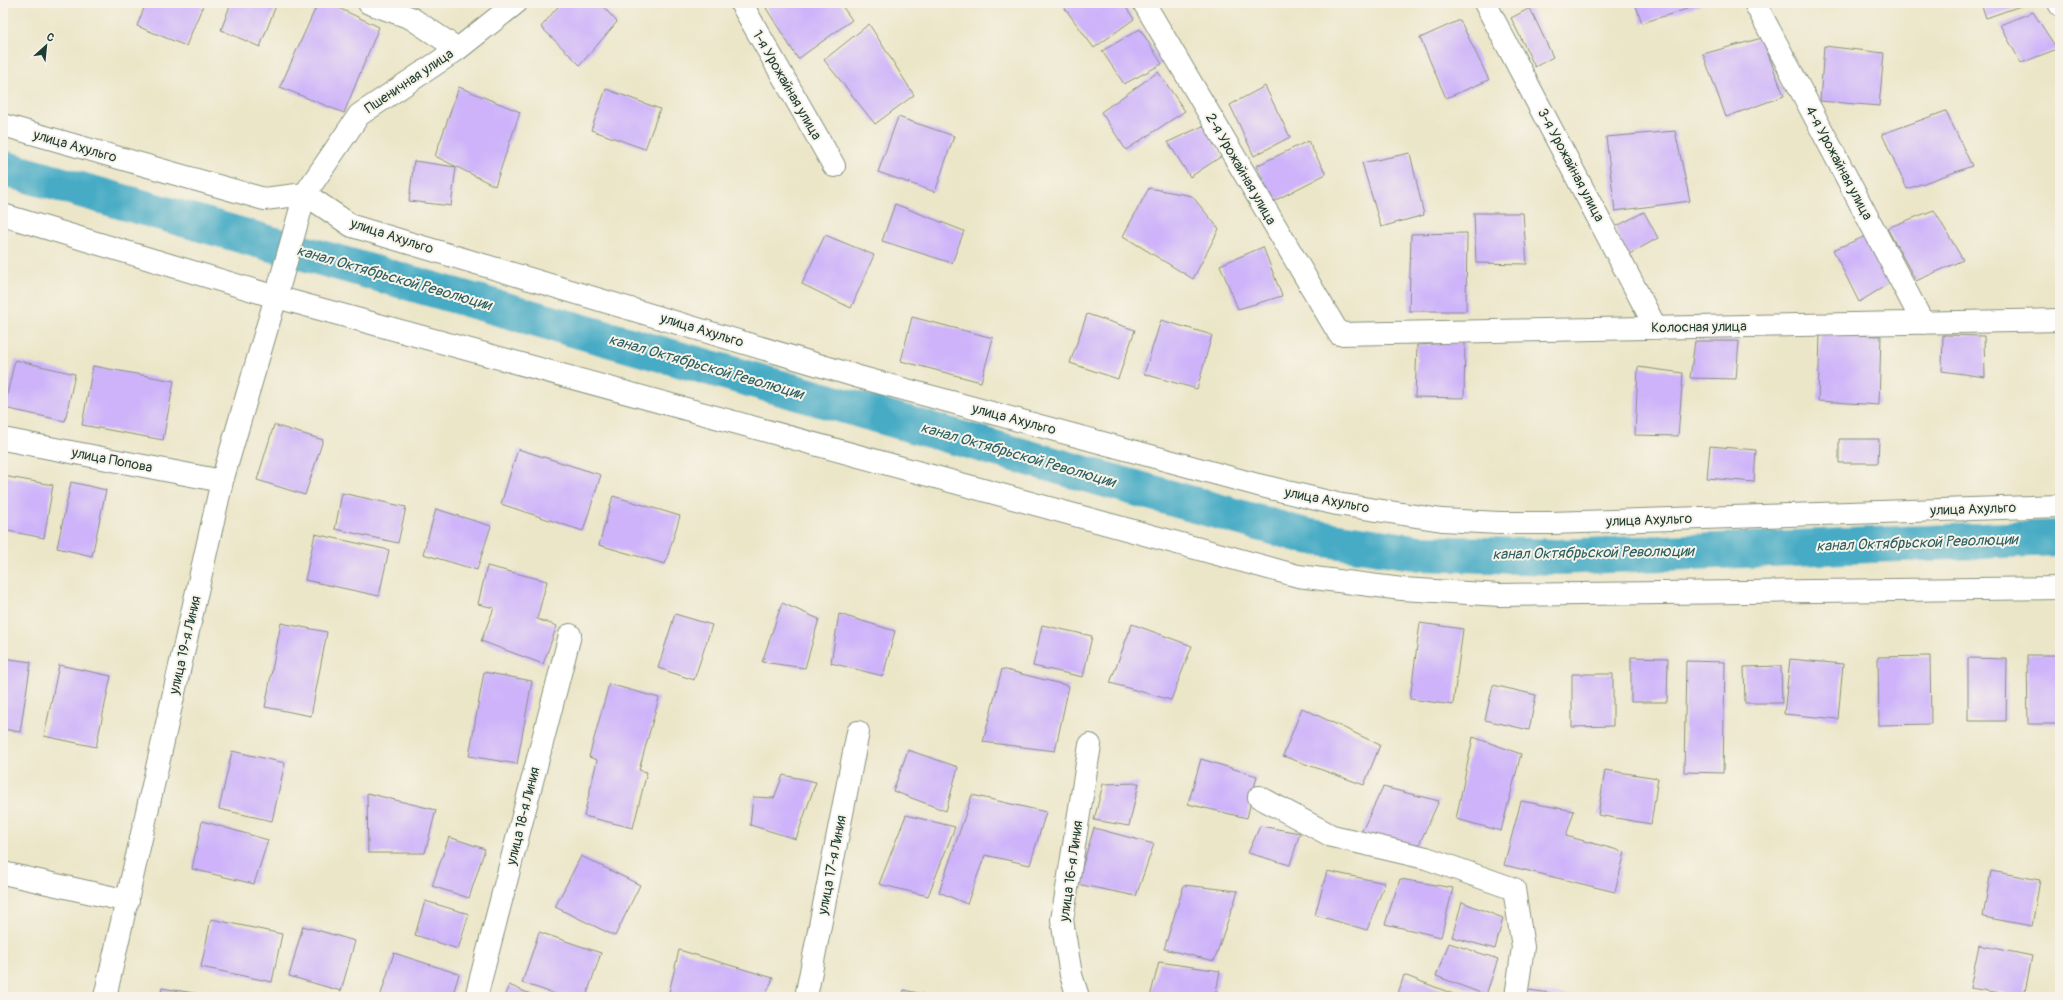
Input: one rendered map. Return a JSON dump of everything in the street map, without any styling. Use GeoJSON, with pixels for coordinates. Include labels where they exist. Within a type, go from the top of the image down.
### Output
{"type":"FeatureCollection","features":[{"type":"Feature","properties":{"kind":"street"},"geometry":{"type":"LineString","coordinates":[[369,3],[411,18],[458,49]]}},
{"type":"Feature","properties":{"kind":"street","name":"Пшеничная улица"},"geometry":{"type":"LineString","coordinates":[[276,297],[306,194],[358,115],[458,49],[516,3]]}},
{"type":"Feature","properties":{"kind":"street","name":"1-я Урожайная улица"},"geometry":{"type":"LineString","coordinates":[[741,3],[834,166]]}},
{"type":"Feature","properties":{"kind":"street","name":"2-я Урожайная улица"},"geometry":{"type":"LineString","coordinates":[[1144,3],[1339,334]]}},
{"type":"Feature","properties":{"kind":"street","name":"3-я Урожайная улица"},"geometry":{"type":"LineString","coordinates":[[1485,3],[1656,328]]}},
{"type":"Feature","properties":{"kind":"street","name":"4-я Урожайная улица"},"geometry":{"type":"LineString","coordinates":[[1755,3],[1923,323]]}},
{"type":"Feature","properties":{"kind":"street","name":"улица Ахульго"},"geometry":{"type":"LineString","coordinates":[[3,125],[264,199],[306,194],[352,226],[859,377],[1258,485],[1337,504],[1442,520],[1499,523],[1551,523],[2060,506]]}},
{"type":"Feature","properties":{"kind":"street"},"geometry":{"type":"LineString","coordinates":[[3,216],[276,297],[1298,576],[1402,589],[1500,595],[2060,588]]}},
{"type":"Feature","properties":{"kind":"street","name":"улица 19-я Линия"},"geometry":{"type":"LineString","coordinates":[[105,997],[222,482],[276,297]]}},
{"type":"Feature","properties":{"kind":"street","name":"Колосная улица"},"geometry":{"type":"LineString","coordinates":[[1339,334],[2060,320]]}},
{"type":"Feature","properties":{"kind":"street","name":"улица Попова"},"geometry":{"type":"LineString","coordinates":[[3,439],[222,482]]}},
{"type":"Feature","properties":{"kind":"street","name":"улица 18-я Линия"},"geometry":{"type":"LineString","coordinates":[[476,997],[570,635]]}},
{"type":"Feature","properties":{"kind":"street","name":"улица 17-я Линия"},"geometry":{"type":"LineString","coordinates":[[806,997],[858,732]]}},
{"type":"Feature","properties":{"kind":"street","name":"улица 16-я Линия"},"geometry":{"type":"LineString","coordinates":[[1078,997],[1071,975],[1062,920],[1090,745]]}},
{"type":"Feature","properties":{"kind":"street"},"geometry":{"type":"LineString","coordinates":[[1259,797],[1332,836],[1426,858],[1514,889],[1523,947],[1516,997]]}},
{"type":"Feature","properties":{"kind":"street"},"geometry":{"type":"LineString","coordinates":[[3,873],[128,901]]}},
{"type":"Feature","properties":{"kind":"building"},"geometry":{"type":"Polygon","coordinates":[[[146,3],[204,3],[186,46],[137,26],[146,3]]]}},
{"type":"Feature","properties":{"kind":"building"},"geometry":{"type":"Polygon","coordinates":[[[231,3],[277,3],[260,47],[221,30],[231,3]]]}},
{"type":"Feature","properties":{"kind":"building"},"geometry":{"type":"Polygon","coordinates":[[[318,3],[328,3],[379,27],[344,113],[280,87],[318,3]]]}},
{"type":"Feature","properties":{"kind":"building"},"geometry":{"type":"Polygon","coordinates":[[[561,3],[600,3],[617,22],[580,65],[541,27],[561,3]]]}},
{"type":"Feature","properties":{"kind":"building"},"geometry":{"type":"Polygon","coordinates":[[[774,3],[840,3],[852,20],[798,59],[766,8],[774,3]]]}},
{"type":"Feature","properties":{"kind":"building"},"geometry":{"type":"Polygon","coordinates":[[[1061,3],[1123,3],[1134,19],[1094,48],[1061,3]]]}},
{"type":"Feature","properties":{"kind":"building"},"geometry":{"type":"Polygon","coordinates":[[[1635,3],[1700,3],[1700,5],[1642,23],[1635,3]]]}},
{"type":"Feature","properties":{"kind":"building"},"geometry":{"type":"Polygon","coordinates":[[[1981,3],[2029,3],[1986,18],[1981,3]]]}},
{"type":"Feature","properties":{"kind":"building"},"geometry":{"type":"Polygon","coordinates":[[[1530,8],[1553,57],[1535,67],[1511,18],[1530,8]]]}},
{"type":"Feature","properties":{"kind":"building"},"geometry":{"type":"Polygon","coordinates":[[[2033,12],[2057,49],[2021,63],[2000,25],[2033,12]]]}},
{"type":"Feature","properties":{"kind":"building"},"geometry":{"type":"Polygon","coordinates":[[[1460,20],[1489,80],[1446,98],[1420,38],[1460,20]]]}},
{"type":"Feature","properties":{"kind":"building"},"geometry":{"type":"Polygon","coordinates":[[[869,24],[914,95],[875,124],[824,60],[869,24]]]}},
{"type":"Feature","properties":{"kind":"building"},"geometry":{"type":"Polygon","coordinates":[[[1140,29],[1162,64],[1124,84],[1102,51],[1140,29]]]}},
{"type":"Feature","properties":{"kind":"building"},"geometry":{"type":"Polygon","coordinates":[[[1762,38],[1784,96],[1726,117],[1703,54],[1762,38]]]}},
{"type":"Feature","properties":{"kind":"building"},"geometry":{"type":"Polygon","coordinates":[[[1824,46],[1884,53],[1879,106],[1820,101],[1824,46]]]}},
{"type":"Feature","properties":{"kind":"building"},"geometry":{"type":"Polygon","coordinates":[[[1158,72],[1185,111],[1126,150],[1101,112],[1158,72]]]}},
{"type":"Feature","properties":{"kind":"building"},"geometry":{"type":"Polygon","coordinates":[[[1265,86],[1290,137],[1254,156],[1230,105],[1265,86]]]}},
{"type":"Feature","properties":{"kind":"building"},"geometry":{"type":"Polygon","coordinates":[[[459,87],[520,112],[495,186],[435,156],[459,87]]]}},
{"type":"Feature","properties":{"kind":"building"},"geometry":{"type":"Polygon","coordinates":[[[606,89],[660,109],[645,149],[591,130],[606,89]]]}},
{"type":"Feature","properties":{"kind":"building"},"geometry":{"type":"Polygon","coordinates":[[[1946,111],[1972,166],[1907,189],[1882,134],[1946,111]]]}},
{"type":"Feature","properties":{"kind":"building"},"geometry":{"type":"Polygon","coordinates":[[[898,117],[954,136],[935,192],[878,172],[898,117]]]}},
{"type":"Feature","properties":{"kind":"building"},"geometry":{"type":"Polygon","coordinates":[[[1205,125],[1222,156],[1190,177],[1168,142],[1205,125]]]}},
{"type":"Feature","properties":{"kind":"building"},"geometry":{"type":"Polygon","coordinates":[[[1675,131],[1690,201],[1615,211],[1606,137],[1675,131]]]}},
{"type":"Feature","properties":{"kind":"building"},"geometry":{"type":"Polygon","coordinates":[[[1308,141],[1326,174],[1274,201],[1256,166],[1308,141]]]}},
{"type":"Feature","properties":{"kind":"building"},"geometry":{"type":"Polygon","coordinates":[[[1410,153],[1424,215],[1381,227],[1362,163],[1410,153]]]}},
{"type":"Feature","properties":{"kind":"building"},"geometry":{"type":"Polygon","coordinates":[[[414,161],[456,167],[451,206],[409,201],[414,161]]]}},
{"type":"Feature","properties":{"kind":"building"},"geometry":{"type":"Polygon","coordinates":[[[1149,188],[1192,196],[1219,229],[1193,279],[1123,236],[1149,188]]]}},
{"type":"Feature","properties":{"kind":"building"},"geometry":{"type":"Polygon","coordinates":[[[895,204],[964,231],[952,263],[882,241],[895,204]]]}},
{"type":"Feature","properties":{"kind":"building"},"geometry":{"type":"Polygon","coordinates":[[[1934,210],[1963,260],[1916,281],[1887,228],[1934,210]]]}},
{"type":"Feature","properties":{"kind":"building"},"geometry":{"type":"Polygon","coordinates":[[[1644,212],[1658,238],[1626,256],[1615,227],[1644,212]]]}},
{"type":"Feature","properties":{"kind":"building"},"geometry":{"type":"Polygon","coordinates":[[[1474,213],[1523,213],[1527,264],[1476,263],[1474,213]]]}},
{"type":"Feature","properties":{"kind":"building"},"geometry":{"type":"Polygon","coordinates":[[[1467,233],[1466,311],[1409,311],[1411,234],[1467,233]]]}},
{"type":"Feature","properties":{"kind":"building"},"geometry":{"type":"Polygon","coordinates":[[[825,235],[874,255],[851,308],[802,284],[825,235]]]}},
{"type":"Feature","properties":{"kind":"building"},"geometry":{"type":"Polygon","coordinates":[[[1866,236],[1890,283],[1859,302],[1833,250],[1866,236]]]}},
{"type":"Feature","properties":{"kind":"building"},"geometry":{"type":"Polygon","coordinates":[[[1263,247],[1282,296],[1238,309],[1220,265],[1263,247]]]}},
{"type":"Feature","properties":{"kind":"building"},"geometry":{"type":"Polygon","coordinates":[[[1087,314],[1135,330],[1118,379],[1070,363],[1087,314]]]}},
{"type":"Feature","properties":{"kind":"building"},"geometry":{"type":"Polygon","coordinates":[[[912,317],[993,338],[981,382],[901,361],[912,317]]]}},
{"type":"Feature","properties":{"kind":"building"},"geometry":{"type":"Polygon","coordinates":[[[1161,320],[1212,335],[1197,389],[1144,374],[1161,320]]]}},
{"type":"Feature","properties":{"kind":"building"},"geometry":{"type":"Polygon","coordinates":[[[1820,334],[1881,336],[1879,405],[1818,401],[1820,334]]]}},
{"type":"Feature","properties":{"kind":"building"},"geometry":{"type":"Polygon","coordinates":[[[1943,335],[1984,336],[1985,377],[1942,371],[1943,335]]]}},
{"type":"Feature","properties":{"kind":"building"},"geometry":{"type":"Polygon","coordinates":[[[1695,341],[1739,341],[1736,379],[1690,378],[1695,341]]]}},
{"type":"Feature","properties":{"kind":"building"},"geometry":{"type":"Polygon","coordinates":[[[1465,342],[1464,398],[1415,397],[1417,345],[1465,342]]]}},
{"type":"Feature","properties":{"kind":"building"},"geometry":{"type":"Polygon","coordinates":[[[15,360],[75,374],[65,421],[4,408],[15,360]]]}},
{"type":"Feature","properties":{"kind":"building"},"geometry":{"type":"Polygon","coordinates":[[[93,366],[174,381],[163,440],[82,425],[93,366]]]}},
{"type":"Feature","properties":{"kind":"building"},"geometry":{"type":"Polygon","coordinates":[[[1638,367],[1683,373],[1678,436],[1635,435],[1638,367]]]}},
{"type":"Feature","properties":{"kind":"building"},"geometry":{"type":"Polygon","coordinates":[[[274,425],[323,440],[305,495],[257,480],[274,425]]]}},
{"type":"Feature","properties":{"kind":"building"},"geometry":{"type":"Polygon","coordinates":[[[1839,439],[1879,439],[1878,463],[1839,463],[1839,439]]]}},
{"type":"Feature","properties":{"kind":"building"},"geometry":{"type":"Polygon","coordinates":[[[1710,446],[1756,450],[1754,482],[1707,478],[1710,446]]]}},
{"type":"Feature","properties":{"kind":"building"},"geometry":{"type":"Polygon","coordinates":[[[518,449],[601,475],[583,531],[501,504],[518,449]]]}},
{"type":"Feature","properties":{"kind":"building"},"geometry":{"type":"Polygon","coordinates":[[[3,476],[53,485],[44,538],[3,530],[3,476]]]}},
{"type":"Feature","properties":{"kind":"building"},"geometry":{"type":"Polygon","coordinates":[[[71,482],[106,490],[92,556],[57,548],[71,482]]]}},
{"type":"Feature","properties":{"kind":"building"},"geometry":{"type":"Polygon","coordinates":[[[342,493],[406,507],[398,543],[335,529],[342,493]]]}},
{"type":"Feature","properties":{"kind":"building"},"geometry":{"type":"Polygon","coordinates":[[[613,496],[680,516],[665,564],[599,545],[613,496]]]}},
{"type":"Feature","properties":{"kind":"building"},"geometry":{"type":"Polygon","coordinates":[[[436,509],[491,526],[477,570],[423,554],[436,509]]]}},
{"type":"Feature","properties":{"kind":"building"},"geometry":{"type":"Polygon","coordinates":[[[315,534],[389,550],[379,596],[305,580],[315,534]]]}},
{"type":"Feature","properties":{"kind":"building"},"geometry":{"type":"Polygon","coordinates":[[[487,566],[547,581],[537,619],[557,626],[543,664],[481,641],[494,608],[478,604],[487,566]]]}},
{"type":"Feature","properties":{"kind":"building"},"geometry":{"type":"Polygon","coordinates":[[[782,603],[819,619],[805,668],[762,662],[782,603]]]}},
{"type":"Feature","properties":{"kind":"building"},"geometry":{"type":"Polygon","coordinates":[[[675,614],[712,625],[694,680],[658,668],[675,614]]]}},
{"type":"Feature","properties":{"kind":"building"},"geometry":{"type":"Polygon","coordinates":[[[839,614],[895,631],[883,676],[831,663],[839,614]]]}},
{"type":"Feature","properties":{"kind":"building"},"geometry":{"type":"Polygon","coordinates":[[[281,623],[327,632],[311,716],[265,707],[281,623]]]}},
{"type":"Feature","properties":{"kind":"building"},"geometry":{"type":"Polygon","coordinates":[[[1420,623],[1463,629],[1453,705],[1410,699],[1420,623]]]}},
{"type":"Feature","properties":{"kind":"building"},"geometry":{"type":"Polygon","coordinates":[[[1132,624],[1192,646],[1171,700],[1110,683],[1132,624]]]}},
{"type":"Feature","properties":{"kind":"building"},"geometry":{"type":"Polygon","coordinates":[[[1042,625],[1092,636],[1083,677],[1033,666],[1042,625]]]}},
{"type":"Feature","properties":{"kind":"building"},"geometry":{"type":"Polygon","coordinates":[[[2027,655],[2060,655],[2060,724],[2028,724],[2027,655]]]}},
{"type":"Feature","properties":{"kind":"building"},"geometry":{"type":"Polygon","coordinates":[[[1930,656],[1931,724],[1879,725],[1878,657],[1930,656]]]}},
{"type":"Feature","properties":{"kind":"building"},"geometry":{"type":"Polygon","coordinates":[[[1631,657],[1668,658],[1667,702],[1631,702],[1631,657]]]}},
{"type":"Feature","properties":{"kind":"building"},"geometry":{"type":"Polygon","coordinates":[[[3,658],[31,662],[20,732],[3,729],[3,658]]]}},
{"type":"Feature","properties":{"kind":"building"},"geometry":{"type":"Polygon","coordinates":[[[1968,658],[2007,659],[2006,721],[1968,721],[1968,658]]]}},
{"type":"Feature","properties":{"kind":"building"},"geometry":{"type":"Polygon","coordinates":[[[1790,659],[1843,664],[1838,719],[1784,714],[1790,659]]]}},
{"type":"Feature","properties":{"kind":"building"},"geometry":{"type":"Polygon","coordinates":[[[1686,661],[1725,662],[1723,773],[1684,772],[1686,661]]]}},
{"type":"Feature","properties":{"kind":"building"},"geometry":{"type":"Polygon","coordinates":[[[59,665],[111,676],[96,747],[44,736],[59,665]]]}},
{"type":"Feature","properties":{"kind":"building"},"geometry":{"type":"Polygon","coordinates":[[[1781,666],[1782,703],[1745,703],[1744,667],[1781,666]]]}},
{"type":"Feature","properties":{"kind":"building"},"geometry":{"type":"Polygon","coordinates":[[[1002,669],[1069,686],[1055,751],[983,742],[1002,669]]]}},
{"type":"Feature","properties":{"kind":"building"},"geometry":{"type":"Polygon","coordinates":[[[484,672],[532,681],[517,764],[469,756],[484,672]]]}},
{"type":"Feature","properties":{"kind":"building"},"geometry":{"type":"Polygon","coordinates":[[[1572,674],[1613,674],[1613,726],[1572,727],[1572,674]]]}},
{"type":"Feature","properties":{"kind":"building"},"geometry":{"type":"Polygon","coordinates":[[[609,684],[659,698],[639,770],[647,772],[633,828],[584,816],[597,760],[589,757],[609,684]]]}},
{"type":"Feature","properties":{"kind":"building"},"geometry":{"type":"Polygon","coordinates":[[[1493,685],[1536,695],[1529,730],[1485,720],[1493,685]]]}},
{"type":"Feature","properties":{"kind":"building"},"geometry":{"type":"Polygon","coordinates":[[[1302,708],[1380,745],[1364,785],[1283,756],[1302,708]]]}},
{"type":"Feature","properties":{"kind":"building"},"geometry":{"type":"Polygon","coordinates":[[[1473,737],[1521,754],[1501,831],[1456,819],[1473,737]]]}},
{"type":"Feature","properties":{"kind":"building"},"geometry":{"type":"Polygon","coordinates":[[[908,750],[958,767],[946,811],[893,791],[908,750]]]}},
{"type":"Feature","properties":{"kind":"building"},"geometry":{"type":"Polygon","coordinates":[[[232,751],[285,763],[272,821],[219,809],[232,751]]]}},
{"type":"Feature","properties":{"kind":"building"},"geometry":{"type":"Polygon","coordinates":[[[1201,759],[1257,776],[1247,818],[1188,804],[1201,759]]]}},
{"type":"Feature","properties":{"kind":"building"},"geometry":{"type":"Polygon","coordinates":[[[1605,770],[1658,778],[1651,824],[1598,815],[1605,770]]]}},
{"type":"Feature","properties":{"kind":"building"},"geometry":{"type":"Polygon","coordinates":[[[783,775],[816,782],[796,839],[750,825],[753,797],[774,798],[783,775]]]}},
{"type":"Feature","properties":{"kind":"building"},"geometry":{"type":"Polygon","coordinates":[[[1139,783],[1129,826],[1094,820],[1103,784],[1139,783]]]}},
{"type":"Feature","properties":{"kind":"building"},"geometry":{"type":"Polygon","coordinates":[[[1383,787],[1439,801],[1417,849],[1361,833],[1383,787]]]}},
{"type":"Feature","properties":{"kind":"building"},"geometry":{"type":"Polygon","coordinates":[[[367,793],[436,810],[425,853],[368,853],[367,793]]]}},
{"type":"Feature","properties":{"kind":"building"},"geometry":{"type":"Polygon","coordinates":[[[972,795],[1046,812],[1030,865],[985,855],[967,904],[939,892],[972,795]]]}},
{"type":"Feature","properties":{"kind":"building"},"geometry":{"type":"Polygon","coordinates":[[[1521,801],[1574,811],[1566,836],[1625,852],[1615,892],[1504,865],[1521,801]]]}},
{"type":"Feature","properties":{"kind":"building"},"geometry":{"type":"Polygon","coordinates":[[[906,815],[955,827],[928,896],[879,884],[906,815]]]}},
{"type":"Feature","properties":{"kind":"building"},"geometry":{"type":"Polygon","coordinates":[[[202,821],[268,840],[254,884],[192,869],[202,821]]]}},
{"type":"Feature","properties":{"kind":"building"},"geometry":{"type":"Polygon","coordinates":[[[1260,826],[1300,833],[1290,865],[1248,853],[1260,826]]]}},
{"type":"Feature","properties":{"kind":"building"},"geometry":{"type":"Polygon","coordinates":[[[1094,828],[1154,844],[1136,896],[1077,884],[1094,828]]]}},
{"type":"Feature","properties":{"kind":"building"},"geometry":{"type":"Polygon","coordinates":[[[449,837],[485,849],[469,898],[432,886],[449,837]]]}},
{"type":"Feature","properties":{"kind":"building"},"geometry":{"type":"Polygon","coordinates":[[[581,856],[640,885],[615,936],[555,907],[581,856]]]}},
{"type":"Feature","properties":{"kind":"building"},"geometry":{"type":"Polygon","coordinates":[[[1327,871],[1385,883],[1367,930],[1315,915],[1327,871]]]}},
{"type":"Feature","properties":{"kind":"building"},"geometry":{"type":"Polygon","coordinates":[[[1991,871],[2040,880],[2032,926],[1983,917],[1991,871]]]}},
{"type":"Feature","properties":{"kind":"building"},"geometry":{"type":"Polygon","coordinates":[[[1400,879],[1453,888],[1441,937],[1385,924],[1400,879]]]}},
{"type":"Feature","properties":{"kind":"building"},"geometry":{"type":"Polygon","coordinates":[[[1184,885],[1238,891],[1214,961],[1164,949],[1184,885]]]}},
{"type":"Feature","properties":{"kind":"building"},"geometry":{"type":"Polygon","coordinates":[[[425,901],[469,914],[458,949],[415,935],[425,901]]]}},
{"type":"Feature","properties":{"kind":"building"},"geometry":{"type":"Polygon","coordinates":[[[1462,902],[1503,918],[1495,949],[1452,937],[1462,902]]]}},
{"type":"Feature","properties":{"kind":"building"},"geometry":{"type":"Polygon","coordinates":[[[211,919],[282,934],[272,982],[201,967],[211,919]]]}},
{"type":"Feature","properties":{"kind":"building"},"geometry":{"type":"Polygon","coordinates":[[[303,926],[355,941],[341,991],[289,976],[303,926]]]}},
{"type":"Feature","properties":{"kind":"building"},"geometry":{"type":"Polygon","coordinates":[[[539,932],[601,953],[586,997],[565,997],[522,983],[539,932]]]}},
{"type":"Feature","properties":{"kind":"building"},"geometry":{"type":"Polygon","coordinates":[[[1449,943],[1498,959],[1486,995],[1436,976],[1449,943]]]}},
{"type":"Feature","properties":{"kind":"building"},"geometry":{"type":"Polygon","coordinates":[[[1979,945],[2032,956],[2024,997],[1970,988],[1979,945]]]}},
{"type":"Feature","properties":{"kind":"building"},"geometry":{"type":"Polygon","coordinates":[[[679,950],[773,978],[765,997],[668,997],[679,950]]]}},
{"type":"Feature","properties":{"kind":"building"},"geometry":{"type":"Polygon","coordinates":[[[394,953],[459,974],[452,997],[380,997],[394,953]]]}},
{"type":"Feature","properties":{"kind":"building"},"geometry":{"type":"Polygon","coordinates":[[[1159,962],[1220,971],[1215,997],[1150,997],[1159,962]]]}},
{"type":"Feature","properties":{"kind":"building"},"geometry":{"type":"Polygon","coordinates":[[[1404,975],[1461,997],[1397,997],[1404,975]]]}},
{"type":"Feature","properties":{"kind":"building"},"geometry":{"type":"Polygon","coordinates":[[[509,985],[537,997],[504,997],[509,985]]]}},
{"type":"Feature","properties":{"kind":"building"},"geometry":{"type":"Polygon","coordinates":[[[162,988],[213,996],[213,997],[160,997],[162,988]]]}},
{"type":"Feature","properties":{"kind":"building"},"geometry":{"type":"Polygon","coordinates":[[[904,990],[931,996],[931,997],[902,997],[904,990]]]}},
{"type":"Feature","properties":{"kind":"building"},"geometry":{"type":"Polygon","coordinates":[[[1528,990],[1574,996],[1574,997],[1527,997],[1528,990]]]}},
{"type":"Feature","properties":{"kind":"waterway","name":"канал Октябрьской Революции"},"geometry":{"type":"LineString","coordinates":[[3,168],[1305,536],[1420,553],[1557,557],[2060,538]]}}]}
